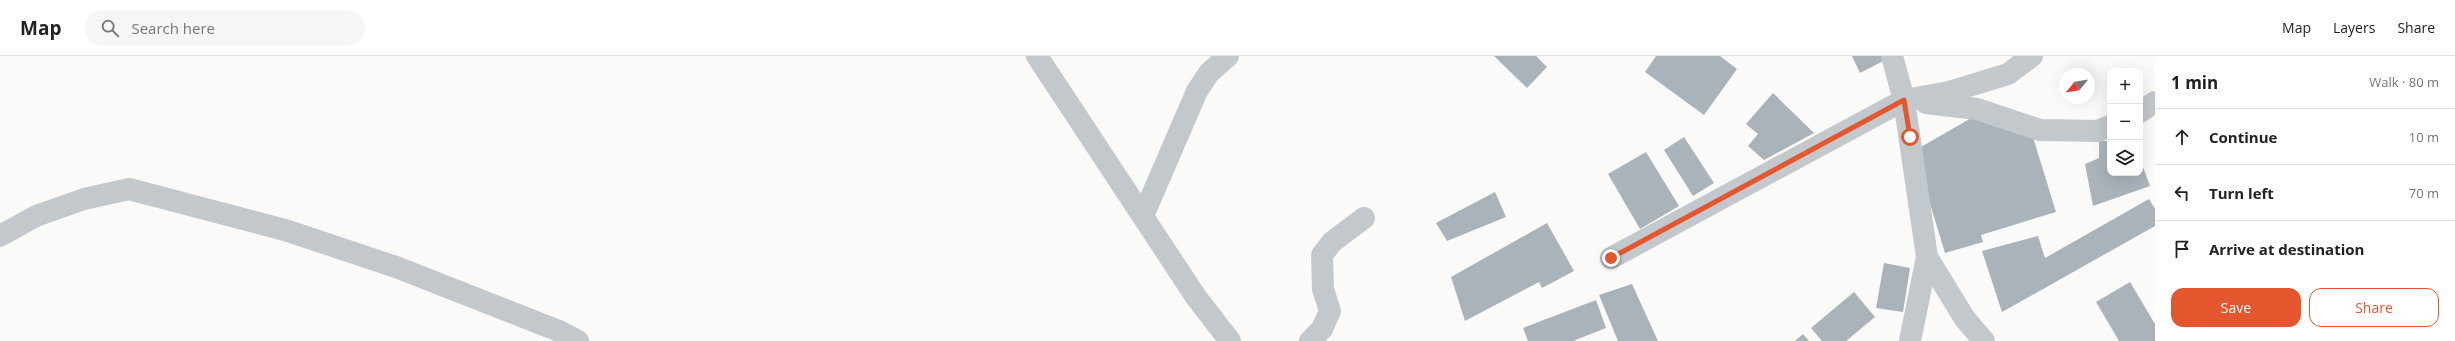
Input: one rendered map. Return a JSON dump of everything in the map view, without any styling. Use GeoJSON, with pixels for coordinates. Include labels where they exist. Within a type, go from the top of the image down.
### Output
{"type":"FeatureCollection","features":[{"type":"Feature","properties":{"kind":"street"},"geometry":{"type":"LineString","coordinates":[[1037,56],[1196,298],[1230,341]]}},
{"type":"Feature","properties":{"kind":"street"},"geometry":{"type":"LineString","coordinates":[[1143,216],[1196,91],[1209,73],[1228,56]]}},
{"type":"Feature","properties":{"kind":"street"},"geometry":{"type":"LineString","coordinates":[[1892,56],[1904,100],[1927,257],[1910,341]]}},
{"type":"Feature","properties":{"kind":"street"},"geometry":{"type":"LineString","coordinates":[[1611,258],[1904,100],[1949,92],[2008,74],[2032,56]]}},
{"type":"Feature","properties":{"kind":"street"},"geometry":{"type":"LineString","coordinates":[[1904,100],[1977,108],[2040,130],[2098,131],[2107,127]]}},
{"type":"Feature","properties":{"kind":"street"},"geometry":{"type":"LineString","coordinates":[[2143,110],[2155,102]]}},
{"type":"Feature","properties":{"kind":"street"},"geometry":{"type":"LineString","coordinates":[[0,236],[36,216],[84,199],[129,189],[285,230],[396,267],[559,331],[578,341]]}},
{"type":"Feature","properties":{"kind":"street"},"geometry":{"type":"LineString","coordinates":[[1310,341],[1322,329],[1330,311],[1322,282],[1322,255],[1332,242],[1364,218]]}},
{"type":"Feature","properties":{"kind":"street"},"geometry":{"type":"LineString","coordinates":[[1927,257],[1965,319],[1984,341]]}},
{"type":"Feature","properties":{"kind":"building"},"geometry":{"type":"Polygon","coordinates":[[[1494,56],[1536,56],[1547,67],[1527,88],[1494,56]]]}},
{"type":"Feature","properties":{"kind":"building"},"geometry":{"type":"Polygon","coordinates":[[[1656,56],[1720,56],[1737,69],[1704,115],[1645,72],[1656,56]]]}},
{"type":"Feature","properties":{"kind":"building"},"geometry":{"type":"Polygon","coordinates":[[[1852,56],[1886,56],[1887,59],[1860,73],[1852,56]]]}},
{"type":"Feature","properties":{"kind":"building"},"geometry":{"type":"Polygon","coordinates":[[[1773,93],[1814,133],[1764,160],[1748,146],[1758,134],[1746,124],[1773,93]]]}},
{"type":"Feature","properties":{"kind":"building"},"geometry":{"type":"Polygon","coordinates":[[[1973,117],[2032,134],[2056,212],[1981,235],[1983,242],[1945,253],[1914,151],[1973,117]]]}},
{"type":"Feature","properties":{"kind":"building"},"geometry":{"type":"Polygon","coordinates":[[[1684,137],[1714,183],[1693,196],[1664,150],[1684,137]]]}},
{"type":"Feature","properties":{"kind":"building"},"geometry":{"type":"Polygon","coordinates":[[[2099,141],[2107,141],[2107,176],[2143,176],[2143,167],[2150,186],[2093,206],[2085,164],[2099,158],[2099,141]]]}},
{"type":"Feature","properties":{"kind":"building"},"geometry":{"type":"Polygon","coordinates":[[[1646,152],[1679,206],[1640,229],[1608,174],[1646,152]]]}},
{"type":"Feature","properties":{"kind":"building"},"geometry":{"type":"Polygon","coordinates":[[[1495,192],[1506,217],[1447,241],[1436,223],[1495,192]]]}},
{"type":"Feature","properties":{"kind":"building"},"geometry":{"type":"Polygon","coordinates":[[[2149,199],[2155,209],[2155,226],[2002,312],[1982,251],[2038,236],[2045,258],[2149,199]]]}},
{"type":"Feature","properties":{"kind":"building"},"geometry":{"type":"Polygon","coordinates":[[[1547,223],[1574,271],[1542,288],[1539,282],[1465,321],[1451,277],[1547,223]]]}},
{"type":"Feature","properties":{"kind":"building"},"geometry":{"type":"Polygon","coordinates":[[[1884,263],[1910,268],[1903,312],[1876,308],[1884,263]]]}},
{"type":"Feature","properties":{"kind":"building"},"geometry":{"type":"Polygon","coordinates":[[[2130,282],[2155,324],[2155,341],[2119,341],[2096,302],[2130,282]]]}},
{"type":"Feature","properties":{"kind":"building"},"geometry":{"type":"Polygon","coordinates":[[[1632,284],[1658,341],[1618,341],[1599,295],[1632,284]]]}},
{"type":"Feature","properties":{"kind":"building"},"geometry":{"type":"Polygon","coordinates":[[[1854,292],[1875,317],[1846,341],[1822,341],[1811,328],[1854,292]]]}},
{"type":"Feature","properties":{"kind":"building"},"geometry":{"type":"Polygon","coordinates":[[[1596,300],[1606,328],[1573,341],[1528,341],[1523,328],[1596,300]]]}},
{"type":"Feature","properties":{"kind":"building"},"geometry":{"type":"Polygon","coordinates":[[[1803,334],[1809,341],[1795,341],[1803,334]]]}},
{"type":"Feature","properties":{"kind":"route"},"geometry":{"type":"LineString","coordinates":[[1611,258],[1904,100],[1910,137]]}}]}
